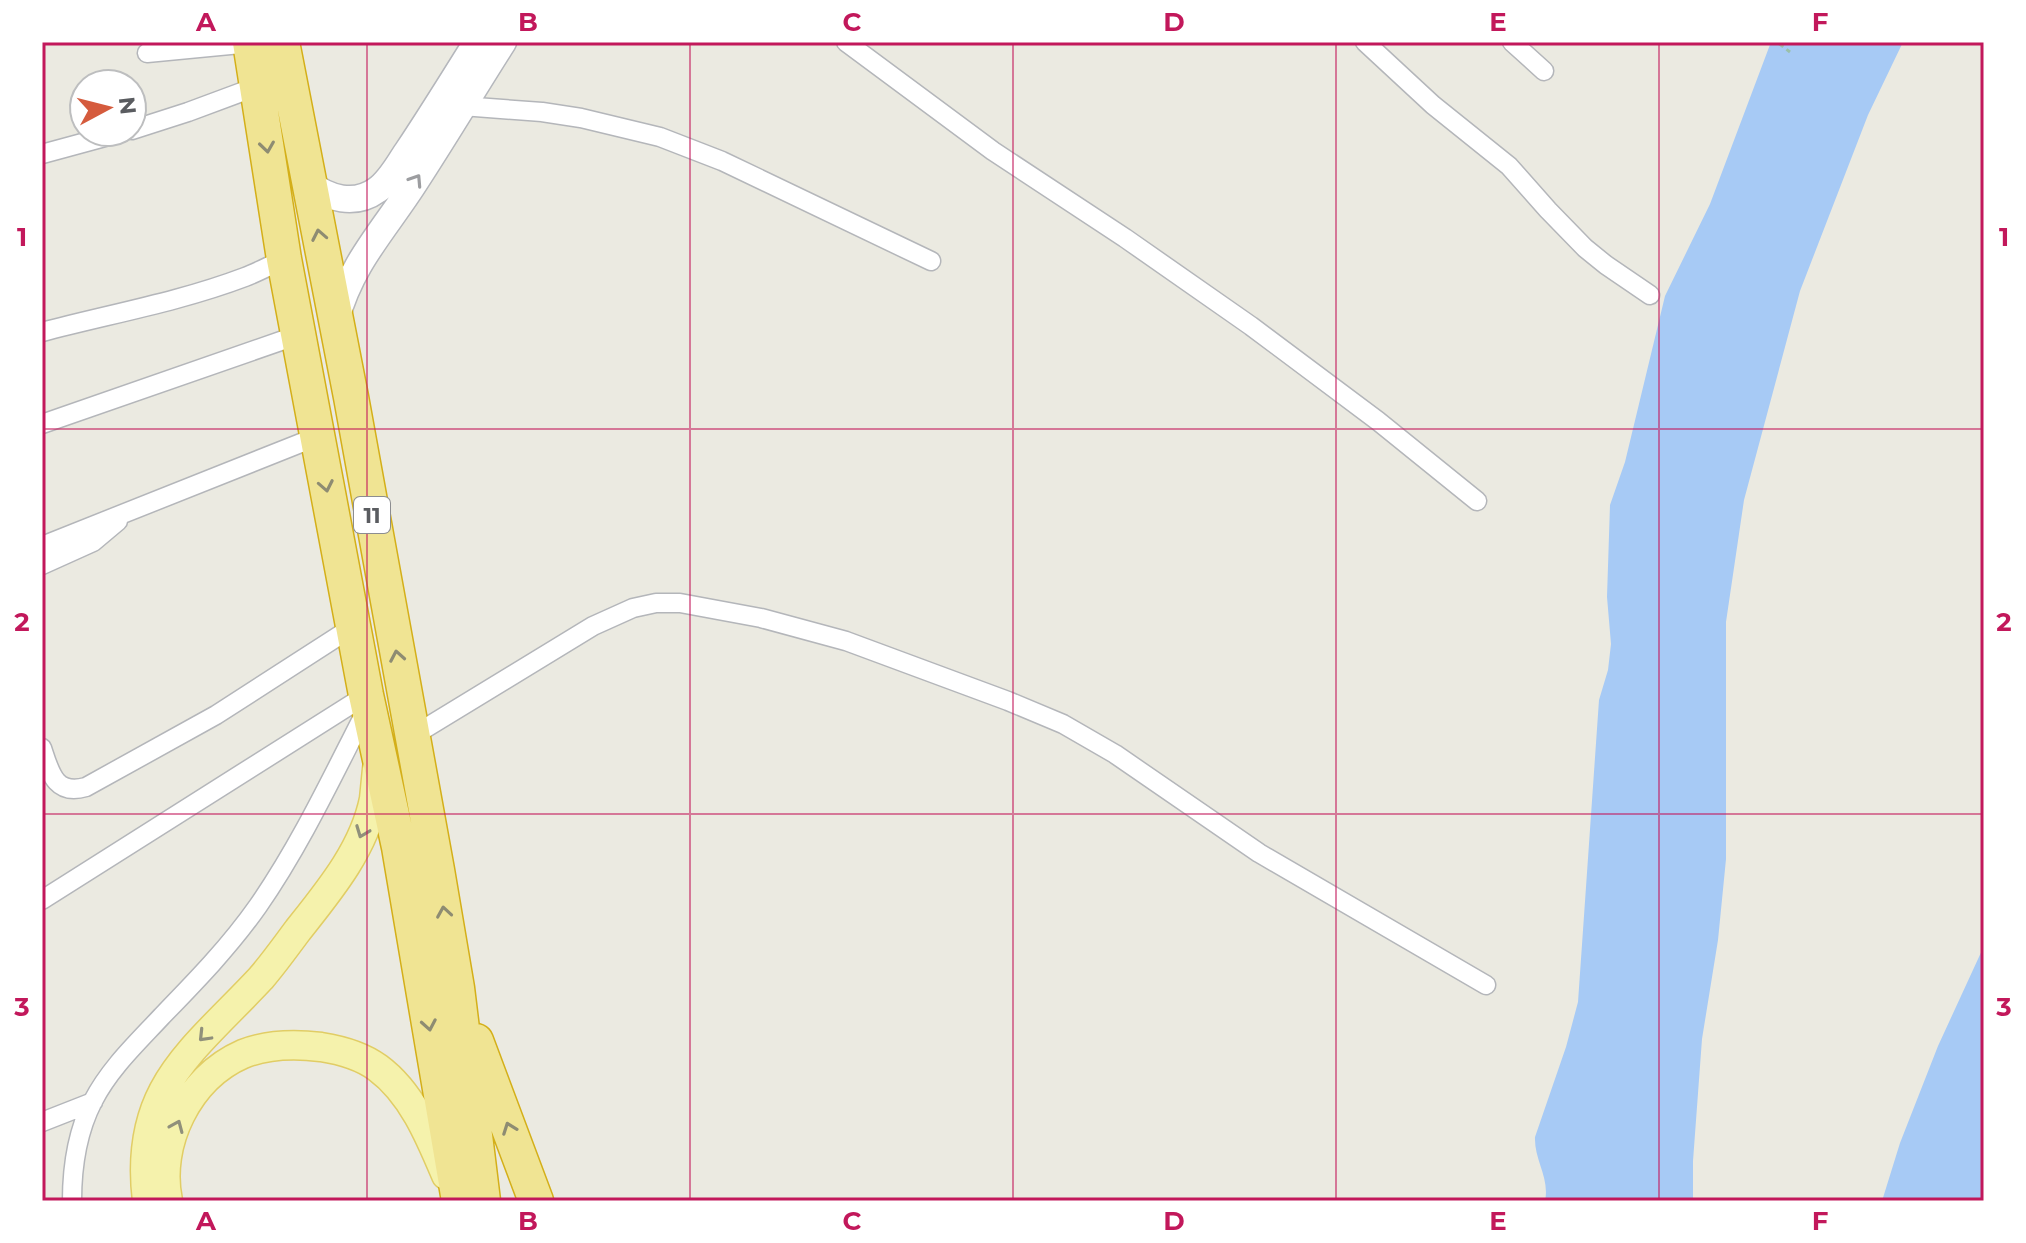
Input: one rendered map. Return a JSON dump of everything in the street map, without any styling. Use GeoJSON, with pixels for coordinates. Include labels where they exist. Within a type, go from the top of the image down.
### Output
{"type":"FeatureCollection","features":[{"type":"Feature","properties":{"kind":"highway","name":"11"},"geometry":{"type":"LineString","coordinates":[[250,42],[284,259],[369,710],[399,847],[458,1201]]}},
{"type":"Feature","properties":{"kind":"highway","name":"11"},"geometry":{"type":"LineString","coordinates":[[282,42],[351,397],[437,870],[457,988],[483,1201]]}},
{"type":"Feature","properties":{"kind":"highway"},"geometry":{"type":"LineString","coordinates":[[314,421],[351,397]]}},
{"type":"Feature","properties":{"kind":"highway"},"geometry":{"type":"LineString","coordinates":[[457,988],[536,1201]]}},
{"type":"Feature","properties":{"kind":"main road"},"geometry":{"type":"LineString","coordinates":[[147,1201],[145,1156],[148,1134],[163,1090],[192,1049],[262,976],[333,886],[360,840],[373,801],[377,767],[369,710]]}},
{"type":"Feature","properties":{"kind":"main road"},"geometry":{"type":"LineString","coordinates":[[168,1201],[164,1174],[167,1150],[176,1126],[200,1085],[242,1054],[288,1044],[335,1049],[357,1056],[378,1068],[404,1094],[420,1120],[458,1201]]}},
{"type":"Feature","properties":{"kind":"street"},"geometry":{"type":"LineString","coordinates":[[147,53],[250,42]]}},
{"type":"Feature","properties":{"kind":"street"},"geometry":{"type":"LineString","coordinates":[[336,319],[355,269],[414,185],[438,124],[477,42]]}},
{"type":"Feature","properties":{"kind":"street"},"geometry":{"type":"LineString","coordinates":[[309,183],[317,190],[349,199],[379,189],[438,124],[462,106],[503,42]]}},
{"type":"Feature","properties":{"kind":"street"},"geometry":{"type":"LineString","coordinates":[[846,42],[993,151],[1251,326],[1378,421],[1477,501]]}},
{"type":"Feature","properties":{"kind":"street"},"geometry":{"type":"LineString","coordinates":[[1365,42],[1433,105],[1509,166],[1585,248],[1650,295]]}},
{"type":"Feature","properties":{"kind":"street"},"geometry":{"type":"LineString","coordinates":[[1512,42],[1544,71]]}},
{"type":"Feature","properties":{"kind":"street"},"geometry":{"type":"LineString","coordinates":[[148,125],[258,86]]}},
{"type":"Feature","properties":{"kind":"street"},"geometry":{"type":"LineString","coordinates":[[462,106],[581,118],[660,137],[722,161],[931,261]]}},
{"type":"Feature","properties":{"kind":"street"},"geometry":{"type":"LineString","coordinates":[[42,154],[68,147]]}},
{"type":"Feature","properties":{"kind":"street"},"geometry":{"type":"LineString","coordinates":[[42,332],[204,291],[246,277],[284,259]]}},
{"type":"Feature","properties":{"kind":"street"},"geometry":{"type":"LineString","coordinates":[[42,424],[298,335]]}},
{"type":"Feature","properties":{"kind":"street"},"geometry":{"type":"LineString","coordinates":[[42,546],[125,513],[314,421]]}},
{"type":"Feature","properties":{"kind":"street"},"geometry":{"type":"LineString","coordinates":[[42,565],[93,542],[125,513]]}},
{"type":"Feature","properties":{"kind":"street"},"geometry":{"type":"LineString","coordinates":[[411,737],[593,626],[633,608],[656,603],[680,603],[761,618],[846,641],[1063,724],[1115,754],[1259,853],[1486,985]]}},
{"type":"Feature","properties":{"kind":"street"},"geometry":{"type":"LineString","coordinates":[[42,748],[53,778],[60,785],[77,790],[86,787],[216,715],[354,626]]}},
{"type":"Feature","properties":{"kind":"street"},"geometry":{"type":"LineString","coordinates":[[42,900],[369,710]]}},
{"type":"Feature","properties":{"kind":"street"},"geometry":{"type":"LineString","coordinates":[[72,1201],[78,1140],[105,1081],[119,1062],[218,958],[258,905],[294,849],[369,710]]}},
{"type":"Feature","properties":{"kind":"street"},"geometry":{"type":"LineString","coordinates":[[42,1122],[93,1102]]}},
{"type":"Feature","properties":{"kind":"path"},"geometry":{"type":"LineString","coordinates":[[1777,42],[1790,52]]}},
{"type":"Feature","properties":{"kind":"water"},"geometry":{"type":"Polygon","coordinates":[[[1771,42],[1903,42],[1868,115],[1800,291],[1744,500],[1726,622],[1726,859],[1718,940],[1702,1039],[1693,1201],[1545,1201],[1545,1185],[1535,1137],[1578,1002],[1599,700],[1608,670],[1611,644],[1607,597],[1610,505],[1625,462],[1665,296],[1710,204],[1771,42]]]}},
{"type":"Feature","properties":{"kind":"water"},"geometry":{"type":"Polygon","coordinates":[[[1984,946],[1984,1201],[1882,1201],[1900,1143],[1938,1046],[1984,946]]]}}]}
